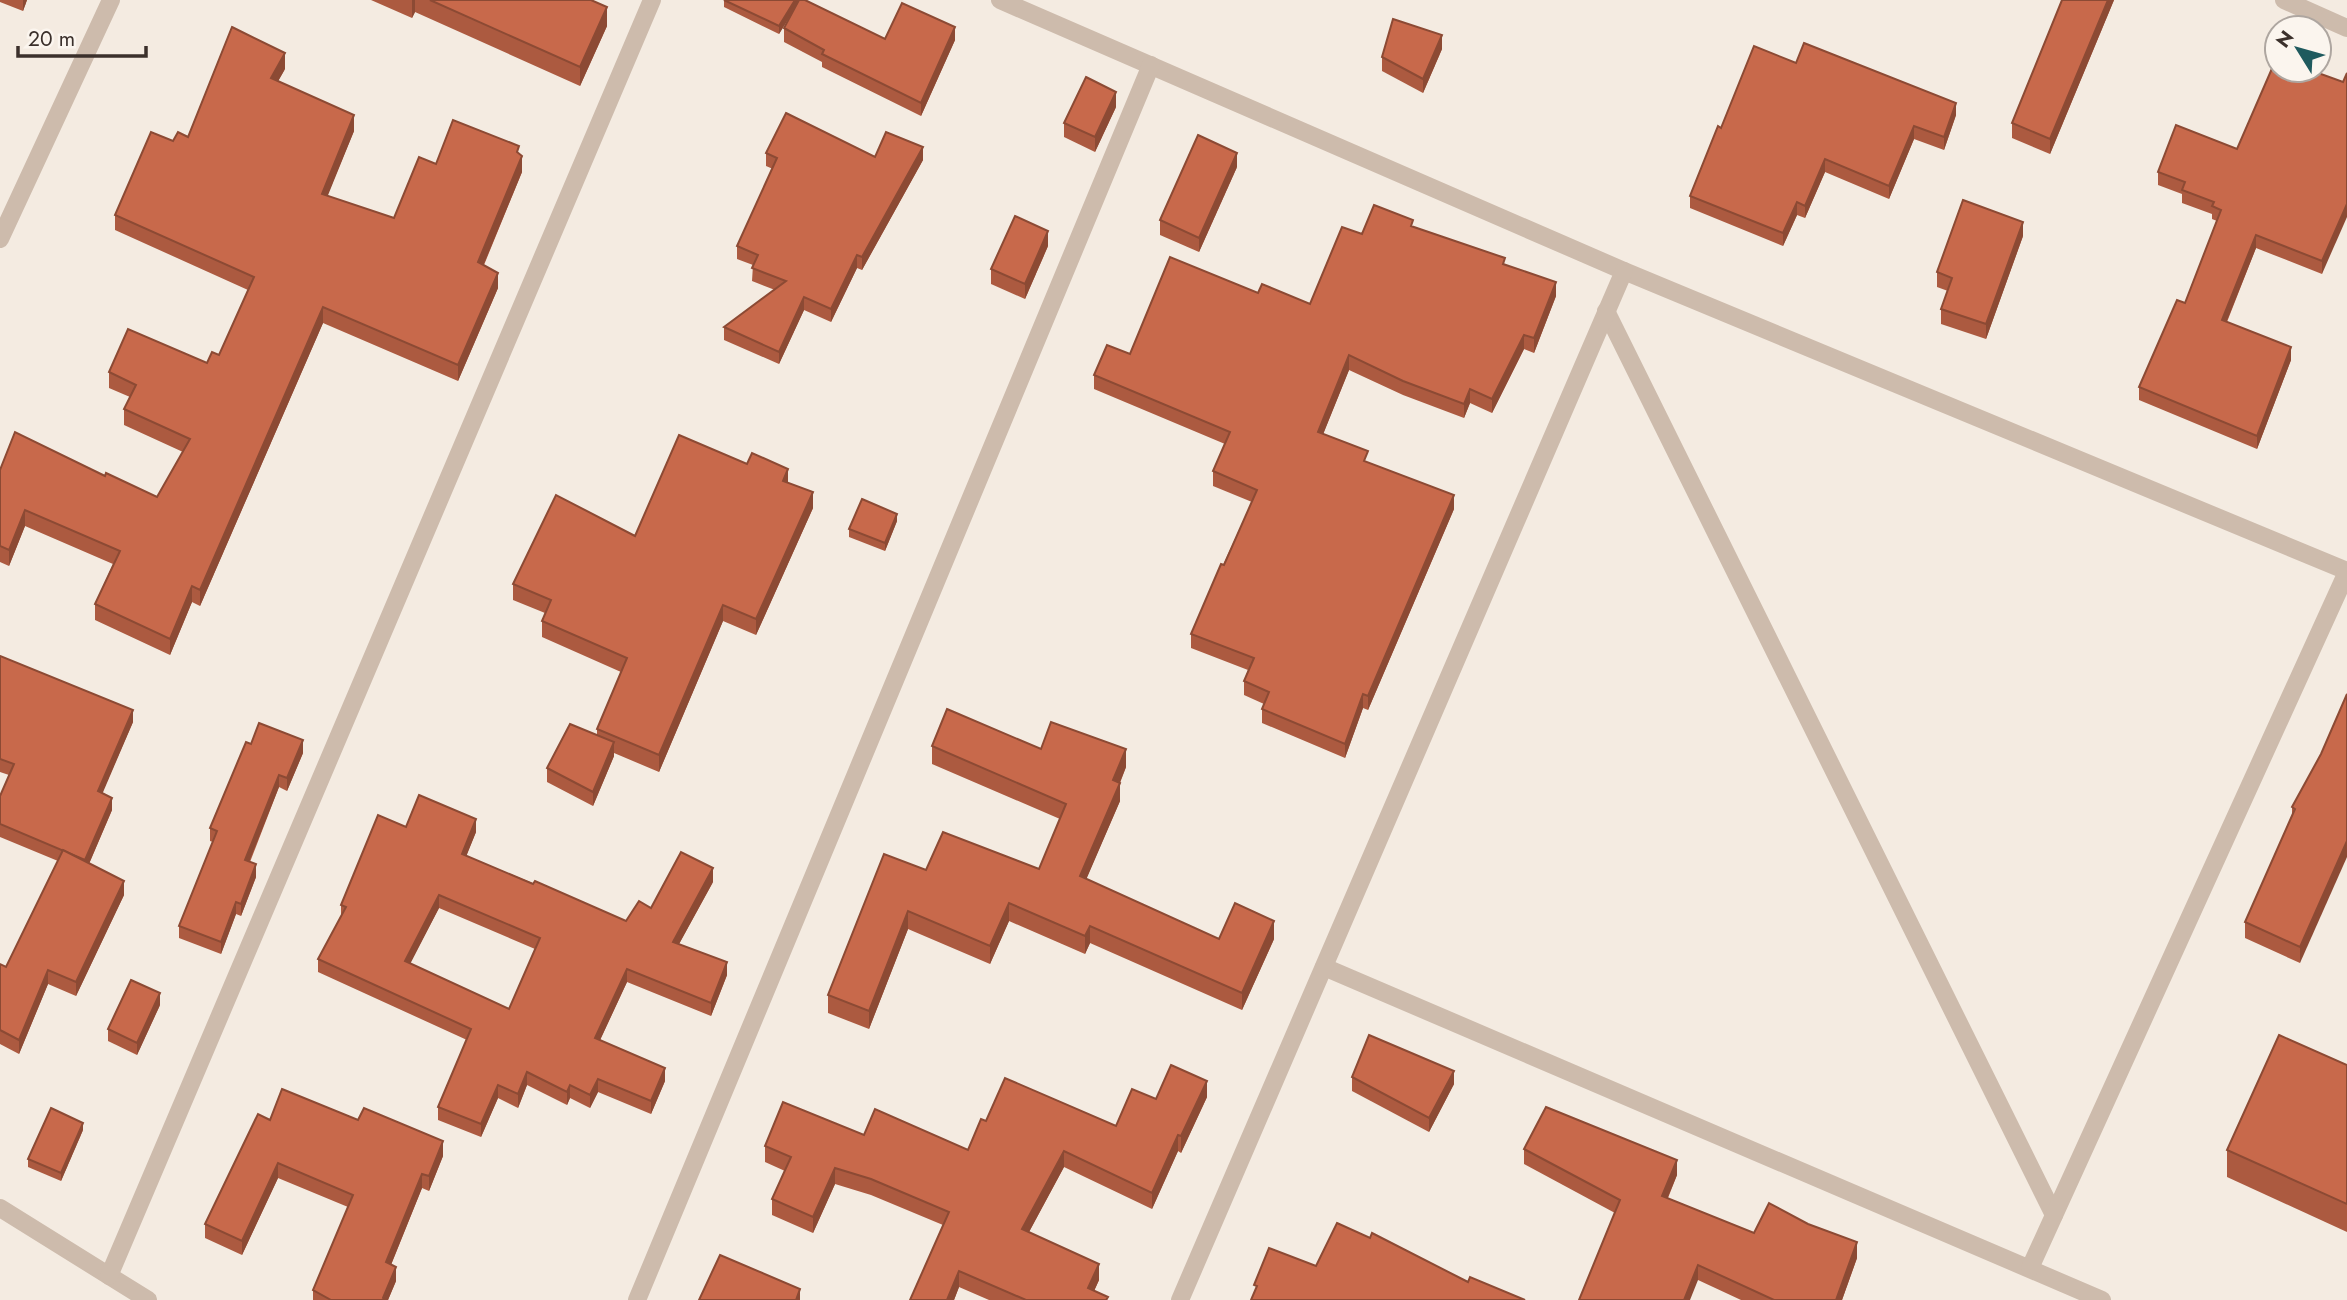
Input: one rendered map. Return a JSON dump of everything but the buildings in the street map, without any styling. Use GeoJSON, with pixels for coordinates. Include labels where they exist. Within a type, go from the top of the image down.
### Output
{"type":"FeatureCollection","features":[{"type":"Feature","properties":{"kind":"street"},"geometry":{"type":"LineString","coordinates":[[0,239],[111,0]]}},
{"type":"Feature","properties":{"kind":"street"},"geometry":{"type":"LineString","coordinates":[[109,1276],[652,0]]}},
{"type":"Feature","properties":{"kind":"street"},"geometry":{"type":"LineString","coordinates":[[999,0],[1624,271],[2347,572],[2031,1268]]}},
{"type":"Feature","properties":{"kind":"street"},"geometry":{"type":"LineString","coordinates":[[2284,0],[2347,28]]}},
{"type":"Feature","properties":{"kind":"street"},"geometry":{"type":"LineString","coordinates":[[637,1300],[1151,65]]}},
{"type":"Feature","properties":{"kind":"street"},"geometry":{"type":"LineString","coordinates":[[1180,1300],[1624,271]]}},
{"type":"Feature","properties":{"kind":"street"},"geometry":{"type":"LineString","coordinates":[[1606,311],[2054,1215]]}},
{"type":"Feature","properties":{"kind":"street"},"geometry":{"type":"LineString","coordinates":[[1324,967],[2102,1300]]}},
{"type":"Feature","properties":{"kind":"street"},"geometry":{"type":"LineString","coordinates":[[0,1208],[148,1300]]}}]}
